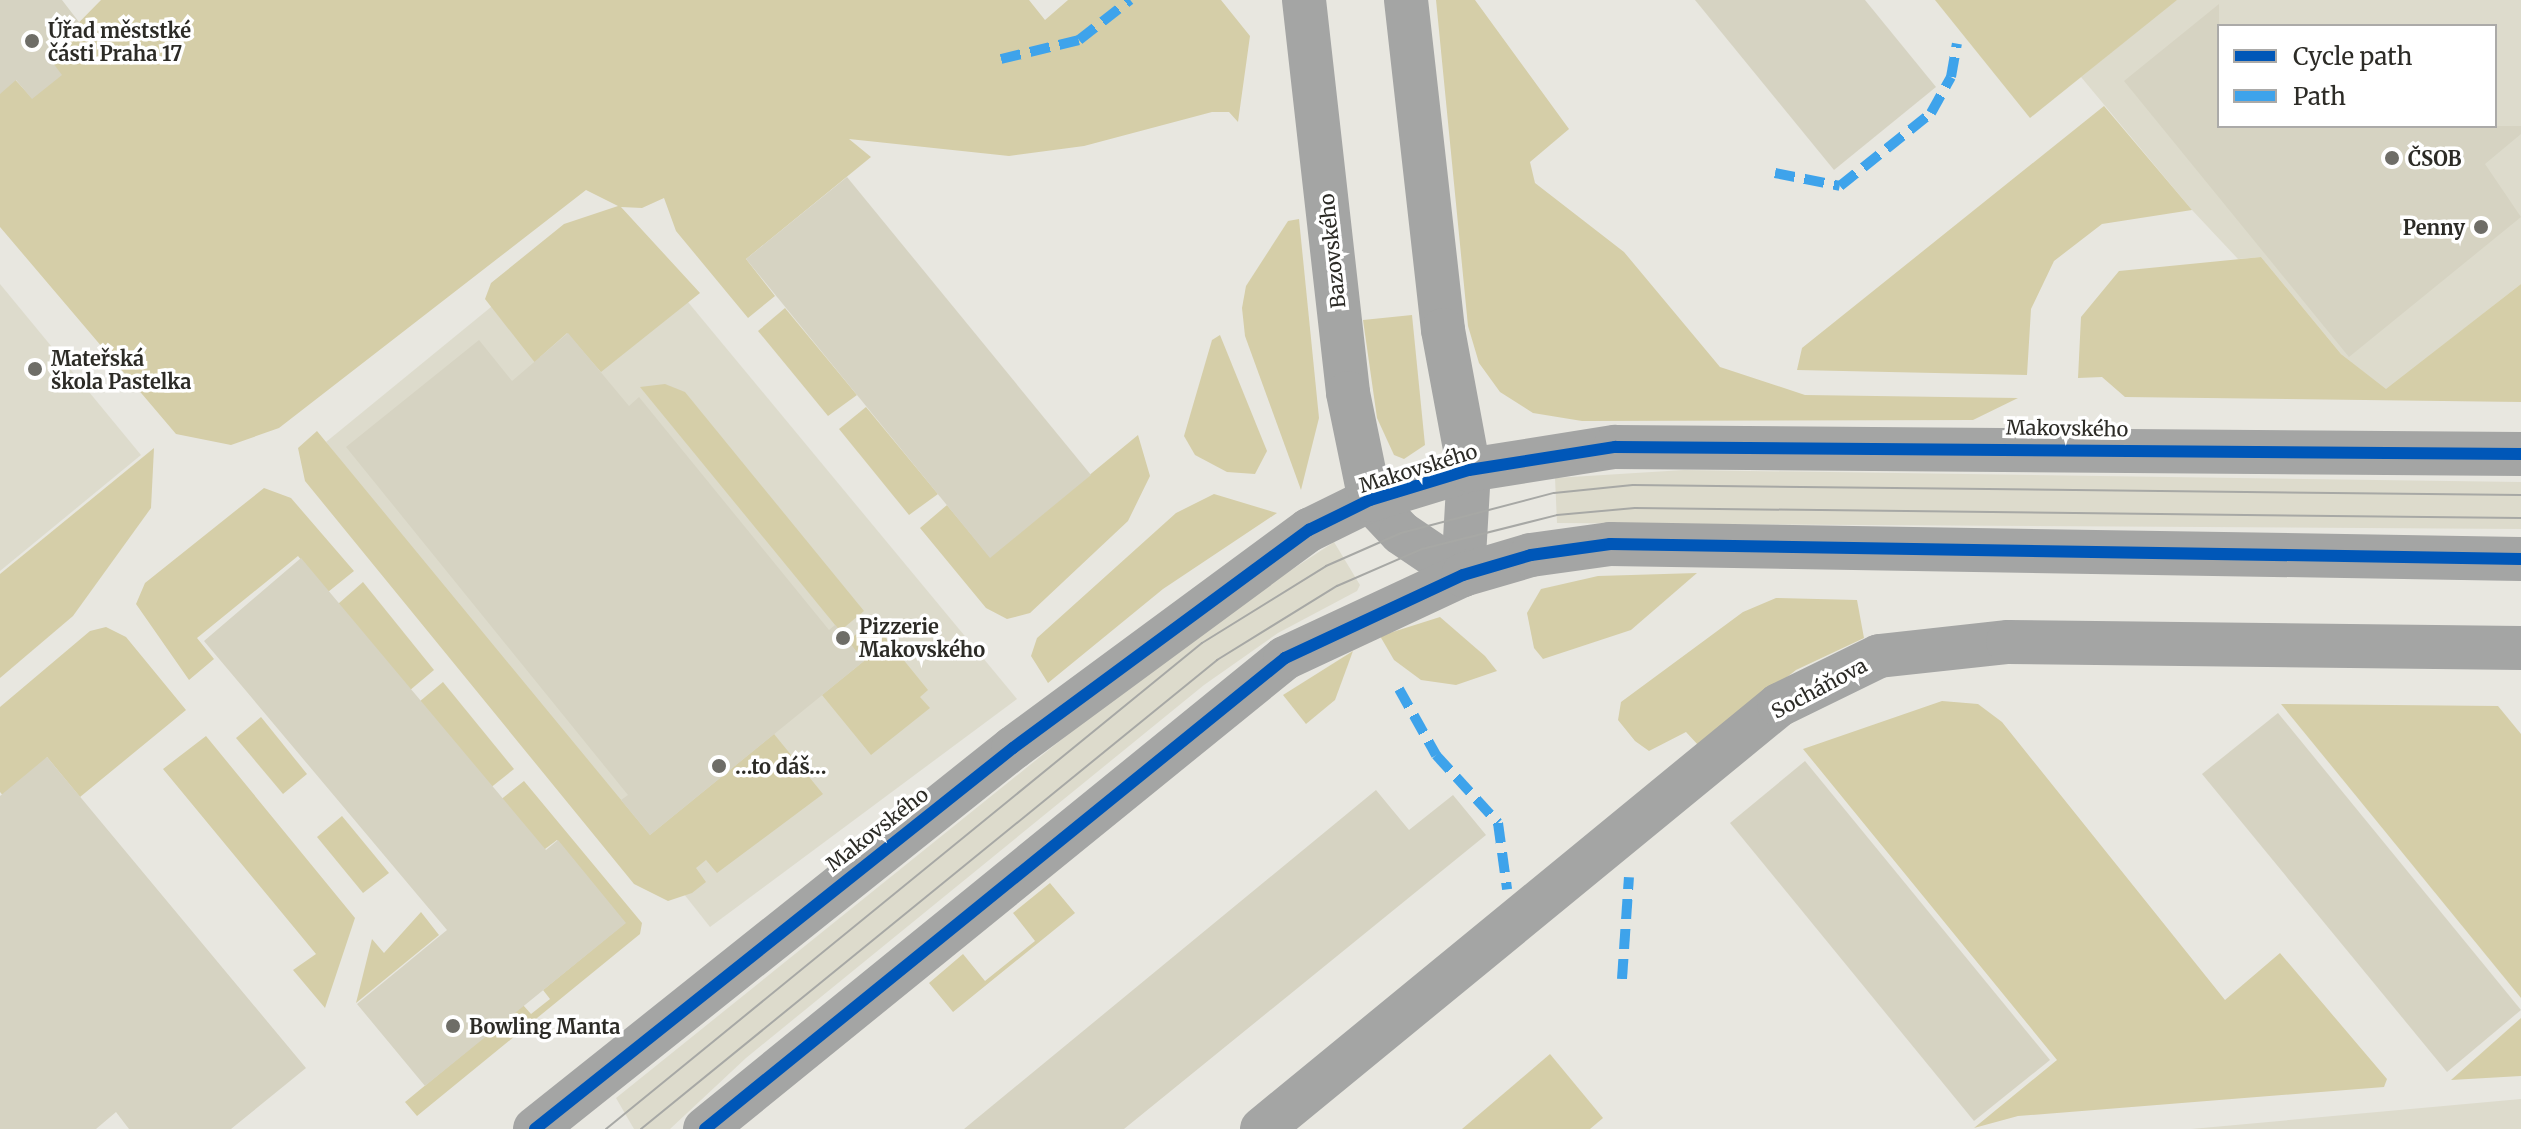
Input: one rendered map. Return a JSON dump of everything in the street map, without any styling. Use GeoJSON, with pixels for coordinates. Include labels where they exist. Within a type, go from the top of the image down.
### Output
{"type":"FeatureCollection","features":[{"type":"Feature","properties":{"kind":"street","name":"Bazovského"},"geometry":{"type":"LineString","coordinates":[[1304,0],[1348,393],[1370,500]]}},
{"type":"Feature","properties":{"kind":"street"},"geometry":{"type":"LineString","coordinates":[[1406,0],[1443,330],[1469,470],[1463,575]]}},
{"type":"Feature","properties":{"kind":"street","name":"Makovského"},"geometry":{"type":"LineString","coordinates":[[535,1129],[1013,748],[1309,530],[1370,500],[1469,470],[1615,447],[2521,454]]}},
{"type":"Feature","properties":{"kind":"street"},"geometry":{"type":"LineString","coordinates":[[1370,500],[1401,533],[1463,575]]}},
{"type":"Feature","properties":{"kind":"street"},"geometry":{"type":"LineString","coordinates":[[705,1129],[1285,658],[1463,575],[1531,555],[1610,544],[2521,559]]}},
{"type":"Feature","properties":{"kind":"street","name":"Socháňova"},"geometry":{"type":"LineString","coordinates":[[1262,1129],[1645,811],[1779,705],[1879,656],[2008,642],[2521,648]]}},
{"type":"Feature","properties":{"kind":"shaded area"},"geometry":{"type":"Polygon","coordinates":[[[101,0],[1029,0],[1045,20],[1068,0],[1221,0],[1250,36],[1238,122],[1229,112],[1212,112],[1084,146],[1009,156],[849,139],[871,157],[746,259],[775,296],[748,318],[676,231],[664,198],[642,208],[621,207],[700,293],[601,372],[567,333],[540,357],[573,395],[565,401],[485,299],[491,283],[564,224],[618,206],[586,190],[279,428],[231,445],[176,434],[0,227],[0,63],[32,98],[47,55],[101,0]]]}},
{"type":"Feature","properties":{"kind":"shaded area"},"geometry":{"type":"Polygon","coordinates":[[[1436,0],[1475,0],[1569,129],[1530,162],[1535,183],[1624,252],[1720,367],[1805,395],[2018,398],[1973,420],[1582,421],[1533,413],[1500,392],[1479,363],[1468,326],[1436,0]]]}},
{"type":"Feature","properties":{"kind":"shaded area"},"geometry":{"type":"Polygon","coordinates":[[[1935,0],[2177,0],[2030,118],[1935,0]]]}},
{"type":"Feature","properties":{"kind":"shaded area"},"geometry":{"type":"Polygon","coordinates":[[[2175,0],[2521,0],[2521,284],[2386,390],[2341,354],[2261,257],[2238,259],[2192,210],[2081,77],[2175,0]]]}},
{"type":"Feature","properties":{"kind":"shaded area"},"geometry":{"type":"Polygon","coordinates":[[[2104,106],[2192,210],[2102,224],[2054,261],[2031,309],[2027,375],[1797,370],[1802,348],[2104,106]]]}},
{"type":"Feature","properties":{"kind":"shaded area"},"geometry":{"type":"Polygon","coordinates":[[[1299,219],[1319,418],[1301,490],[1245,336],[1242,308],[1246,286],[1288,221],[1299,219]]]}},
{"type":"Feature","properties":{"kind":"shaded area"},"geometry":{"type":"Polygon","coordinates":[[[573,240],[678,290],[1017,699],[710,927],[326,442],[573,240]]]}},
{"type":"Feature","properties":{"kind":"shaded area"},"geometry":{"type":"Polygon","coordinates":[[[2261,257],[2341,354],[2386,389],[2521,284],[2521,402],[2125,397],[2102,377],[2078,378],[2081,317],[2119,271],[2261,257]]]}},
{"type":"Feature","properties":{"kind":"shaded area","name":"Mateřská škola Pastelka"},"geometry":{"type":"Polygon","coordinates":[[[0,284],[141,455],[0,571],[0,284]]]}},
{"type":"Feature","properties":{"kind":"shaded area"},"geometry":{"type":"Polygon","coordinates":[[[785,308],[857,395],[828,416],[758,331],[785,308]]]}},
{"type":"Feature","properties":{"kind":"shaded area"},"geometry":{"type":"Polygon","coordinates":[[[1412,315],[1425,445],[1404,459],[1394,455],[1377,418],[1363,320],[1412,315]]]}},
{"type":"Feature","properties":{"kind":"shaded area"},"geometry":{"type":"Polygon","coordinates":[[[1220,335],[1267,451],[1255,474],[1227,472],[1195,455],[1184,436],[1212,340],[1220,335]]]}},
{"type":"Feature","properties":{"kind":"shaded area"},"geometry":{"type":"Polygon","coordinates":[[[665,384],[685,392],[864,611],[840,631],[640,387],[665,384]]]}},
{"type":"Feature","properties":{"kind":"shaded area"},"geometry":{"type":"Polygon","coordinates":[[[866,407],[938,494],[909,515],[839,429],[866,407]]]}},
{"type":"Feature","properties":{"kind":"shaded area"},"geometry":{"type":"Polygon","coordinates":[[[317,431],[650,835],[774,734],[823,794],[717,873],[706,860],[696,868],[706,882],[692,893],[668,901],[634,884],[305,481],[298,448],[317,431]]]}},
{"type":"Feature","properties":{"kind":"shaded area"},"geometry":{"type":"Polygon","coordinates":[[[1138,435],[1150,476],[1128,521],[1030,613],[1007,619],[986,608],[920,528],[947,505],[990,557],[1138,435]]]}},
{"type":"Feature","properties":{"kind":"shaded area"},"geometry":{"type":"Polygon","coordinates":[[[154,448],[151,508],[73,616],[0,678],[0,574],[154,448]]]}},
{"type":"Feature","properties":{"kind":"shaded area"},"geometry":{"type":"Polygon","coordinates":[[[1684,470],[2521,482],[2521,529],[1557,523],[1555,478],[1684,470]]]}},
{"type":"Feature","properties":{"kind":"shaded area"},"geometry":{"type":"Polygon","coordinates":[[[264,488],[291,498],[354,571],[328,592],[298,556],[197,638],[214,659],[189,680],[136,604],[145,583],[264,488]]]}},
{"type":"Feature","properties":{"kind":"shaded area"},"geometry":{"type":"Polygon","coordinates":[[[1214,494],[1277,513],[1163,589],[1048,683],[1031,656],[1037,638],[1176,513],[1214,494]]]}},
{"type":"Feature","properties":{"kind":"shaded area"},"geometry":{"type":"Polygon","coordinates":[[[1334,542],[1360,585],[1357,591],[1278,633],[1204,685],[746,1058],[670,1129],[634,1129],[616,1098],[1189,637],[1334,542]]]}},
{"type":"Feature","properties":{"kind":"shaded area"},"geometry":{"type":"Polygon","coordinates":[[[1697,573],[1631,630],[1543,659],[1534,648],[1527,613],[1541,589],[1598,576],[1697,573]]]}},
{"type":"Feature","properties":{"kind":"shaded area"},"geometry":{"type":"Polygon","coordinates":[[[363,582],[434,670],[409,691],[338,604],[363,582]]]}},
{"type":"Feature","properties":{"kind":"shaded area"},"geometry":{"type":"Polygon","coordinates":[[[1776,598],[1857,600],[1864,638],[1796,670],[1699,746],[1686,732],[1649,751],[1635,741],[1618,720],[1621,702],[1743,612],[1776,598]]]}},
{"type":"Feature","properties":{"kind":"shaded area"},"geometry":{"type":"Polygon","coordinates":[[[1440,617],[1485,656],[1497,671],[1456,685],[1421,680],[1394,660],[1380,636],[1440,617]]]}},
{"type":"Feature","properties":{"kind":"shaded area"},"geometry":{"type":"Polygon","coordinates":[[[872,621],[928,690],[920,697],[930,708],[871,755],[822,695],[864,661],[848,641],[872,621]]]}},
{"type":"Feature","properties":{"kind":"shaded area"},"geometry":{"type":"Polygon","coordinates":[[[106,627],[126,637],[186,710],[80,797],[47,757],[28,826],[0,792],[0,707],[90,631],[106,627]]]}},
{"type":"Feature","properties":{"kind":"shaded area"},"geometry":{"type":"Polygon","coordinates":[[[1353,651],[1335,700],[1306,724],[1283,695],[1353,651]]]}},
{"type":"Feature","properties":{"kind":"shaded area"},"geometry":{"type":"Polygon","coordinates":[[[443,682],[514,769],[489,789],[419,702],[443,682]]]}},
{"type":"Feature","properties":{"kind":"shaded area"},"geometry":{"type":"Polygon","coordinates":[[[1942,701],[1978,704],[2002,722],[2225,1000],[2280,953],[2387,1079],[2384,1087],[2018,1116],[1974,1128],[2057,1060],[1803,749],[1942,701]]]}},
{"type":"Feature","properties":{"kind":"shaded area"},"geometry":{"type":"Polygon","coordinates":[[[2281,704],[2498,706],[2521,734],[2521,998],[2281,704]]]}},
{"type":"Feature","properties":{"kind":"shaded area"},"geometry":{"type":"Polygon","coordinates":[[[261,717],[307,774],[283,794],[236,738],[261,717]]]}},
{"type":"Feature","properties":{"kind":"shaded area"},"geometry":{"type":"Polygon","coordinates":[[[206,736],[355,918],[325,1008],[293,970],[316,954],[163,769],[206,736]]]}},
{"type":"Feature","properties":{"kind":"shaded area"},"geometry":{"type":"Polygon","coordinates":[[[524,781],[642,923],[640,934],[417,1116],[405,1102],[523,1005],[531,1014],[550,999],[543,990],[625,923],[557,840],[541,852],[499,801],[524,781]]]}},
{"type":"Feature","properties":{"kind":"shaded area"},"geometry":{"type":"Polygon","coordinates":[[[342,816],[389,873],[363,893],[317,837],[342,816]]]}},
{"type":"Feature","properties":{"kind":"shaded area"},"geometry":{"type":"Polygon","coordinates":[[[1050,883],[1075,913],[953,1012],[929,983],[963,954],[985,981],[1035,941],[1013,913],[1050,883]]]}},
{"type":"Feature","properties":{"kind":"shaded area"},"geometry":{"type":"Polygon","coordinates":[[[421,912],[439,935],[356,1003],[372,939],[384,953],[421,912]]]}},
{"type":"Feature","properties":{"kind":"shaded area"},"geometry":{"type":"Polygon","coordinates":[[[2521,1018],[2521,1076],[2451,1080],[2521,1018]]]}},
{"type":"Feature","properties":{"kind":"shaded area"},"geometry":{"type":"Polygon","coordinates":[[[1550,1054],[1603,1118],[1590,1129],[1462,1129],[1550,1054]]]}},
{"type":"Feature","properties":{"kind":"shaded area"},"geometry":{"type":"Polygon","coordinates":[[[2521,1099],[2521,1129],[2191,1129],[2521,1099]]]}},
{"type":"Feature","properties":{"kind":"building","name":"Úřad měststké části Praha 17"},"geometry":{"type":"Polygon","coordinates":[[[0,0],[62,0],[82,26],[47,55],[62,75],[32,99],[16,80],[0,94],[0,0]]]}},
{"type":"Feature","properties":{"kind":"building"},"geometry":{"type":"Polygon","coordinates":[[[1695,0],[1865,0],[1936,87],[1834,170],[1695,0]]]}},
{"type":"Feature","properties":{"kind":"building"},"geometry":{"type":"Polygon","coordinates":[[[2219,4],[2217,128],[2521,126],[2521,134],[2485,164],[2521,217],[2349,357],[2124,81],[2219,4]]]}},
{"type":"Feature","properties":{"kind":"building"},"geometry":{"type":"Polygon","coordinates":[[[847,177],[1091,475],[990,558],[746,259],[847,177]]]}},
{"type":"Feature","properties":{"kind":"building"},"geometry":{"type":"Polygon","coordinates":[[[568,333],[629,406],[639,397],[829,630],[835,625],[864,661],[650,835],[621,800],[628,795],[346,447],[479,340],[512,381],[568,333]]]}},
{"type":"Feature","properties":{"kind":"building"},"geometry":{"type":"Polygon","coordinates":[[[301,558],[546,850],[558,840],[626,923],[425,1086],[357,1004],[447,930],[204,641],[301,558]]]}},
{"type":"Feature","properties":{"kind":"building"},"geometry":{"type":"Polygon","coordinates":[[[2278,713],[2521,1010],[2447,1072],[2202,774],[2278,713]]]}},
{"type":"Feature","properties":{"kind":"building"},"geometry":{"type":"Polygon","coordinates":[[[47,757],[306,1068],[231,1129],[129,1129],[116,1112],[96,1129],[0,1129],[0,796],[47,757]]]}},
{"type":"Feature","properties":{"kind":"building"},"geometry":{"type":"Polygon","coordinates":[[[1805,761],[2050,1060],[1974,1121],[1730,823],[1805,761]]]}},
{"type":"Feature","properties":{"kind":"building"},"geometry":{"type":"Polygon","coordinates":[[[1376,790],[1409,830],[1453,795],[1486,835],[1124,1129],[964,1129],[1376,790]]]}},
{"type":"Feature","properties":{"kind":"tram line"},"geometry":{"type":"LineString","coordinates":[[606,1129],[1202,643],[1326,566],[1401,533],[1554,493],[1633,485],[2521,495]]}},
{"type":"Feature","properties":{"kind":"tram line"},"geometry":{"type":"LineString","coordinates":[[641,1129],[1217,660],[1337,586],[1422,549],[1557,515],[1635,508],[2521,518]]}},
{"type":"Feature","properties":{"kind":"marked path"},"geometry":{"type":"LineString","coordinates":[[1001,59],[1079,40],[1130,0]]}},
{"type":"Feature","properties":{"kind":"marked path"},"geometry":{"type":"LineString","coordinates":[[1775,173],[1840,186],[1931,113],[1951,77],[1957,44]]}},
{"type":"Feature","properties":{"kind":"marked path"},"geometry":{"type":"LineString","coordinates":[[1399,689],[1436,755],[1498,823],[1507,889]]}},
{"type":"Feature","properties":{"kind":"marked path"},"geometry":{"type":"LineString","coordinates":[[1622,979],[1629,877]]}},
{"type":"Feature","properties":{"kind":"cycle path"},"geometry":{"type":"LineString","coordinates":[[535,1129],[1013,748],[1309,530],[1370,500],[1469,470],[1615,447],[2521,454]]}},
{"type":"Feature","properties":{"kind":"cycle path"},"geometry":{"type":"LineString","coordinates":[[705,1129],[1285,658],[1463,575],[1531,555],[1610,544],[2521,559]]}},
{"type":"Feature","properties":{"kind":"place","name":"Úřad měststké části Praha 17"},"geometry":{"type":"Point","coordinates":[32,41]}},
{"type":"Feature","properties":{"kind":"place","name":"ČSOB"},"geometry":{"type":"Point","coordinates":[2392,158]}},
{"type":"Feature","properties":{"kind":"place","name":"Penny"},"geometry":{"type":"Point","coordinates":[2481,227]}},
{"type":"Feature","properties":{"kind":"place","name":"Mateřská škola Pastelka"},"geometry":{"type":"Point","coordinates":[35,369]}},
{"type":"Feature","properties":{"kind":"place","name":"Pizzerie Makovského"},"geometry":{"type":"Point","coordinates":[843,638]}},
{"type":"Feature","properties":{"kind":"place","name":"…to dáš…"},"geometry":{"type":"Point","coordinates":[719,766]}},
{"type":"Feature","properties":{"kind":"place","name":"Bowling Manta"},"geometry":{"type":"Point","coordinates":[453,1026]}}]}
